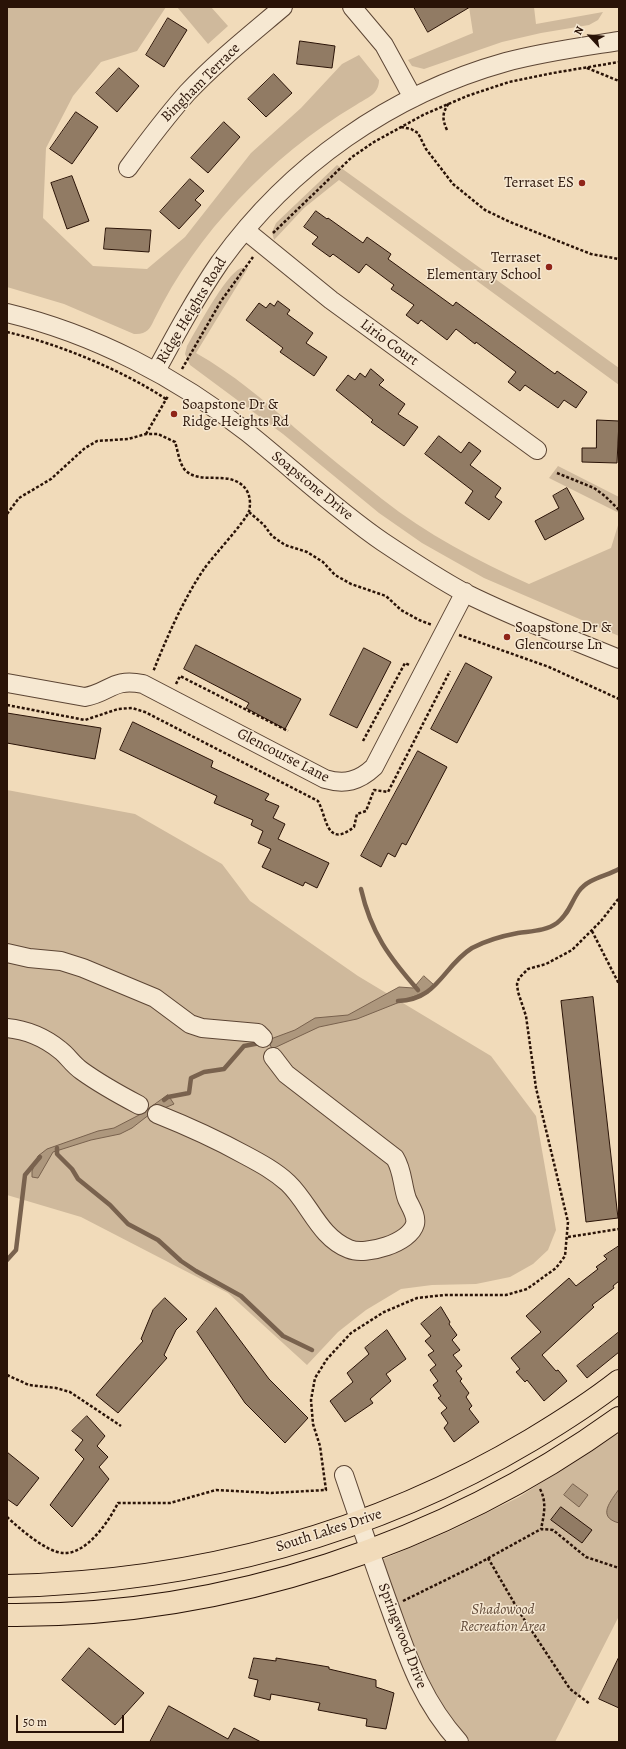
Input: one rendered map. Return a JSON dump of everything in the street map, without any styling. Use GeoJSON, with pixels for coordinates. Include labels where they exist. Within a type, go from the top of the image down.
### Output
{"type":"FeatureCollection","features":[{"type":"Feature","properties":{"kind":"main road","name":"South Lakes Drive"},"geometry":{"type":"LineString","coordinates":[[7,1586],[104,1580],[201,1567],[276,1549],[322,1535],[418,1499],[466,1477],[564,1420],[619,1381]]}},
{"type":"Feature","properties":{"kind":"main road","name":"South Lakes Drive"},"geometry":{"type":"LineString","coordinates":[[7,1615],[62,1614],[119,1609],[201,1597],[306,1572],[409,1536],[508,1488],[556,1461],[619,1418]]}},
{"type":"Feature","properties":{"kind":"street","name":"Bingham Terrace"},"geometry":{"type":"LineString","coordinates":[[128,168],[162,123],[188,93],[219,61],[283,7]]}},
{"type":"Feature","properties":{"kind":"street"},"geometry":{"type":"LineString","coordinates":[[352,7],[390,53],[413,98]]}},
{"type":"Feature","properties":{"kind":"street","name":"Ridge Heights Road"},"geometry":{"type":"LineString","coordinates":[[156,371],[195,301],[220,262],[245,230],[279,192],[310,165],[349,135],[379,116],[413,98],[461,77],[506,62],[548,52],[619,41]]}},
{"type":"Feature","properties":{"kind":"street","name":"Lirio Court"},"geometry":{"type":"LineString","coordinates":[[245,230],[331,300],[537,450]]}},
{"type":"Feature","properties":{"kind":"street","name":"Soapstone Drive"},"geometry":{"type":"LineString","coordinates":[[7,313],[78,336],[156,371],[175,382],[247,432],[381,541],[423,568],[464,592],[513,615],[619,659]]}},
{"type":"Feature","properties":{"kind":"street","name":"Glencourse Lane"},"geometry":{"type":"LineString","coordinates":[[7,683],[85,697],[95,695],[113,684],[121,682],[132,682],[148,686],[325,779],[337,782],[357,780],[374,767],[446,630],[464,592]]}},
{"type":"Feature","properties":{"kind":"street"},"geometry":{"type":"LineString","coordinates":[[7,953],[29,958],[61,961],[83,968],[150,995],[190,1024],[202,1028],[258,1032],[263,1038]]}},
{"type":"Feature","properties":{"kind":"street"},"geometry":{"type":"LineString","coordinates":[[7,1028],[29,1032],[46,1040],[61,1051],[71,1063],[84,1073],[140,1106]]}},
{"type":"Feature","properties":{"kind":"street"},"geometry":{"type":"LineString","coordinates":[[156,1114],[193,1128],[265,1166],[288,1183],[323,1230],[335,1242],[349,1249],[363,1253],[377,1250],[394,1243],[411,1231],[415,1224],[414,1213],[406,1198],[401,1168],[395,1158],[286,1074],[273,1057]]}},
{"type":"Feature","properties":{"kind":"street","name":"Springwood Drive"},"geometry":{"type":"LineString","coordinates":[[344,1475],[368,1550],[418,1684],[446,1727],[459,1742]]}},
{"type":"Feature","properties":{"kind":"path"},"geometry":{"type":"LineString","coordinates":[[146,434],[221,301],[280,224],[352,157],[400,127],[449,103],[509,82],[619,62]]}},
{"type":"Feature","properties":{"kind":"path"},"geometry":{"type":"LineString","coordinates":[[587,68],[619,81]]}},
{"type":"Feature","properties":{"kind":"path"},"geometry":{"type":"LineString","coordinates":[[447,130],[442,119],[444,111],[449,103]]}},
{"type":"Feature","properties":{"kind":"path"},"geometry":{"type":"LineString","coordinates":[[400,127],[411,129],[418,133],[426,149],[453,184],[485,210],[510,222],[591,254],[619,259]]}},
{"type":"Feature","properties":{"kind":"path"},"geometry":{"type":"LineString","coordinates":[[7,332],[87,358],[148,388],[166,399]]}},
{"type":"Feature","properties":{"kind":"path"},"geometry":{"type":"LineString","coordinates":[[7,514],[19,498],[51,478],[85,448],[97,441],[128,438],[146,434],[158,434],[174,442],[180,463],[185,470],[192,475],[234,480],[244,487],[250,498],[248,512],[204,569],[178,616],[148,686]]}},
{"type":"Feature","properties":{"kind":"path"},"geometry":{"type":"LineString","coordinates":[[557,473],[594,488],[605,496],[619,510]]}},
{"type":"Feature","properties":{"kind":"path"},"geometry":{"type":"LineString","coordinates":[[248,512],[264,525],[272,536],[285,545],[307,552],[323,562],[335,575],[351,584],[386,596],[401,610],[419,620],[549,666],[619,699]]}},
{"type":"Feature","properties":{"kind":"path"},"geometry":{"type":"LineString","coordinates":[[170,697],[180,676],[288,731]]}},
{"type":"Feature","properties":{"kind":"path"},"geometry":{"type":"LineString","coordinates":[[7,1517],[39,1542],[53,1550],[64,1553],[75,1550],[87,1543],[102,1529],[111,1517],[118,1503],[170,1503],[216,1490],[271,1493],[326,1490],[320,1446],[313,1424],[311,1400],[315,1378],[327,1358],[351,1333],[384,1312],[417,1298],[506,1295],[527,1289],[556,1268],[565,1256],[568,1237],[568,1222],[536,1088],[526,1016],[518,992],[517,984],[519,978],[528,969],[546,964],[566,954],[583,941],[619,898]]}},
{"type":"Feature","properties":{"kind":"path"},"geometry":{"type":"LineString","coordinates":[[592,931],[619,984]]}},
{"type":"Feature","properties":{"kind":"path"},"geometry":{"type":"LineString","coordinates":[[568,1237],[619,1229]]}},
{"type":"Feature","properties":{"kind":"path"},"geometry":{"type":"LineString","coordinates":[[7,1376],[29,1385],[56,1388],[70,1392],[121,1426]]}},
{"type":"Feature","properties":{"kind":"path"},"geometry":{"type":"LineString","coordinates":[[538,1485],[544,1497],[544,1514],[541,1529]]}},
{"type":"Feature","properties":{"kind":"path"},"geometry":{"type":"LineString","coordinates":[[400,1602],[488,1558],[541,1529],[553,1530],[586,1557],[619,1568]]}},
{"type":"Feature","properties":{"kind":"path"},"geometry":{"type":"LineString","coordinates":[[488,1558],[520,1613],[570,1689],[590,1704]]}},
{"type":"Feature","properties":{"kind":"green space"},"geometry":{"type":"Polygon","coordinates":[[[7,7],[166,7],[137,51],[101,62],[73,96],[46,148],[43,218],[93,266],[147,269],[185,237],[251,153],[301,108],[342,64],[359,55],[379,80],[378,85],[377,89],[371,96],[340,115],[293,149],[238,200],[202,242],[181,272],[149,329],[142,334],[134,334],[64,304],[7,287],[7,7]]]}},
{"type":"Feature","properties":{"kind":"green space"},"geometry":{"type":"Polygon","coordinates":[[[177,7],[211,7],[228,26],[208,44],[177,7]]]}},
{"type":"Feature","properties":{"kind":"green space"},"geometry":{"type":"Polygon","coordinates":[[[469,7],[534,7],[536,24],[603,12],[598,20],[589,25],[541,33],[502,42],[424,69],[412,66],[408,60],[473,33],[469,7]]]}},
{"type":"Feature","properties":{"kind":"green space"},"geometry":{"type":"Polygon","coordinates":[[[337,165],[619,368],[619,385],[339,180],[304,208],[274,240],[272,232],[276,223],[337,165]]]}},
{"type":"Feature","properties":{"kind":"green space"},"geometry":{"type":"Polygon","coordinates":[[[241,268],[248,268],[196,353],[248,388],[327,455],[416,524],[453,546],[529,584],[611,548],[619,522],[619,636],[484,578],[422,543],[379,513],[283,434],[190,365],[185,354],[187,346],[220,291],[234,273],[241,268]]]}},
{"type":"Feature","properties":{"kind":"green space"},"geometry":{"type":"Polygon","coordinates":[[[558,466],[619,497],[619,513],[549,478],[558,466]]]}},
{"type":"Feature","properties":{"kind":"green space"},"geometry":{"type":"Polygon","coordinates":[[[7,790],[135,814],[222,864],[250,901],[358,976],[491,1056],[536,1116],[556,1230],[548,1250],[533,1264],[510,1277],[476,1284],[432,1285],[401,1289],[366,1310],[338,1332],[307,1365],[228,1293],[81,1217],[7,1195],[7,790]]]}},
{"type":"Feature","properties":{"kind":"green space","name":"Shadowood Recreation Area"},"geometry":{"type":"Polygon","coordinates":[[[617,1434],[619,1436],[619,1616],[555,1742],[459,1742],[446,1727],[374,1563],[452,1530],[519,1497],[617,1434]]]}},
{"type":"Feature","properties":{"kind":"shaded area"},"geometry":{"type":"Polygon","coordinates":[[[424,976],[434,985],[425,992],[357,1019],[319,1027],[272,1049],[268,1040],[295,1030],[315,1018],[348,1015],[399,987],[413,988],[424,976]]]}},
{"type":"Feature","properties":{"kind":"shaded area"},"geometry":{"type":"Polygon","coordinates":[[[168,1095],[174,1104],[150,1114],[132,1128],[120,1134],[91,1140],[53,1152],[38,1178],[32,1177],[32,1171],[38,1156],[47,1149],[98,1131],[114,1128],[141,1114],[168,1095]]]}},
{"type":"Feature","properties":{"kind":"shaded area"},"geometry":{"type":"Polygon","coordinates":[[[573,1484],[588,1495],[579,1507],[564,1495],[573,1484]]]}},
{"type":"Feature","properties":{"kind":"shaded area"},"geometry":{"type":"Polygon","coordinates":[[[619,1489],[619,1523],[608,1517],[607,1508],[619,1489]]]}},
{"type":"Feature","properties":{"kind":"building"},"geometry":{"type":"Polygon","coordinates":[[[414,7],[470,7],[428,32],[414,7]]]}},
{"type":"Feature","properties":{"kind":"building"},"geometry":{"type":"Polygon","coordinates":[[[168,18],[187,30],[164,67],[146,55],[168,18]]]}},
{"type":"Feature","properties":{"kind":"building"},"geometry":{"type":"Polygon","coordinates":[[[300,41],[335,46],[332,68],[297,64],[300,41]]]}},
{"type":"Feature","properties":{"kind":"building"},"geometry":{"type":"Polygon","coordinates":[[[119,68],[139,86],[117,112],[96,93],[119,68]]]}},
{"type":"Feature","properties":{"kind":"building"},"geometry":{"type":"Polygon","coordinates":[[[274,74],[292,93],[266,117],[248,99],[274,74]]]}},
{"type":"Feature","properties":{"kind":"building"},"geometry":{"type":"Polygon","coordinates":[[[76,112],[98,127],[72,164],[50,149],[76,112]]]}},
{"type":"Feature","properties":{"kind":"building"},"geometry":{"type":"Polygon","coordinates":[[[224,122],[240,137],[208,173],[191,158],[224,122]]]}},
{"type":"Feature","properties":{"kind":"building"},"geometry":{"type":"Polygon","coordinates":[[[72,176],[89,221],[67,229],[51,183],[72,176]]]}},
{"type":"Feature","properties":{"kind":"building"},"geometry":{"type":"Polygon","coordinates":[[[190,179],[204,191],[195,200],[201,205],[179,229],[160,212],[190,179]]]}},
{"type":"Feature","properties":{"kind":"building"},"geometry":{"type":"Polygon","coordinates":[[[316,211],[363,243],[367,237],[391,254],[388,259],[453,306],[456,302],[555,374],[557,371],[587,392],[576,408],[564,400],[558,408],[525,385],[520,391],[508,382],[516,372],[476,342],[475,344],[456,329],[447,340],[421,320],[418,324],[406,315],[414,305],[391,289],[394,285],[366,264],[359,273],[333,254],[330,257],[312,244],[318,237],[304,227],[316,211]]]}},
{"type":"Feature","properties":{"kind":"building"},"geometry":{"type":"Polygon","coordinates":[[[106,228],[151,230],[149,252],[104,249],[106,228]]]}},
{"type":"Feature","properties":{"kind":"building"},"geometry":{"type":"Polygon","coordinates":[[[278,301],[290,310],[287,314],[313,333],[306,343],[327,357],[314,376],[280,352],[283,348],[246,320],[259,303],[266,308],[270,303],[274,306],[278,301]]]}},
{"type":"Feature","properties":{"kind":"building"},"geometry":{"type":"Polygon","coordinates":[[[371,369],[384,380],[379,385],[405,404],[398,414],[418,427],[404,446],[371,422],[373,420],[336,390],[348,375],[355,380],[360,373],[365,377],[371,369]]]}},
{"type":"Feature","properties":{"kind":"building"},"geometry":{"type":"Polygon","coordinates":[[[597,420],[619,421],[617,463],[582,462],[582,448],[596,448],[597,420]]]}},
{"type":"Feature","properties":{"kind":"building"},"geometry":{"type":"Polygon","coordinates":[[[439,436],[461,453],[469,442],[481,451],[470,465],[501,488],[495,497],[502,502],[489,520],[465,503],[473,491],[425,454],[439,436]]]}},
{"type":"Feature","properties":{"kind":"building"},"geometry":{"type":"Polygon","coordinates":[[[567,488],[584,519],[545,540],[535,521],[559,508],[553,496],[567,488]]]}},
{"type":"Feature","properties":{"kind":"building"},"geometry":{"type":"Polygon","coordinates":[[[196,645],[301,699],[285,729],[246,708],[249,703],[184,669],[196,645]]]}},
{"type":"Feature","properties":{"kind":"building"},"geometry":{"type":"Polygon","coordinates":[[[364,648],[391,662],[357,728],[330,715],[364,648]]]}},
{"type":"Feature","properties":{"kind":"building"},"geometry":{"type":"Polygon","coordinates":[[[466,663],[492,677],[457,743],[431,729],[466,663]]]}},
{"type":"Feature","properties":{"kind":"building"},"geometry":{"type":"Polygon","coordinates":[[[7,713],[101,728],[95,759],[7,743],[7,713]]]}},
{"type":"Feature","properties":{"kind":"building"},"geometry":{"type":"Polygon","coordinates":[[[133,722],[213,761],[211,767],[269,794],[265,800],[279,806],[273,818],[285,824],[278,839],[329,863],[317,888],[305,882],[303,886],[262,867],[271,849],[258,843],[263,831],[251,825],[253,820],[214,803],[217,796],[120,750],[133,722]]]}},
{"type":"Feature","properties":{"kind":"building"},"geometry":{"type":"Polygon","coordinates":[[[418,751],[447,767],[406,845],[402,843],[395,857],[388,853],[381,867],[361,856],[418,751]]]}},
{"type":"Feature","properties":{"kind":"building"},"geometry":{"type":"Polygon","coordinates":[[[593,997],[618,1218],[586,1222],[561,1001],[593,997]]]}},
{"type":"Feature","properties":{"kind":"building"},"geometry":{"type":"Polygon","coordinates":[[[619,1246],[619,1281],[613,1286],[614,1288],[592,1305],[594,1307],[542,1355],[567,1381],[544,1401],[527,1380],[525,1382],[516,1372],[520,1369],[511,1358],[541,1332],[526,1316],[569,1278],[576,1286],[598,1269],[596,1267],[607,1259],[604,1256],[619,1246]]]}},
{"type":"Feature","properties":{"kind":"building"},"geometry":{"type":"Polygon","coordinates":[[[165,1298],[187,1319],[176,1330],[164,1355],[167,1358],[118,1413],[96,1395],[143,1341],[141,1339],[153,1310],[165,1298]]]}},
{"type":"Feature","properties":{"kind":"building"},"geometry":{"type":"Polygon","coordinates":[[[441,1307],[450,1322],[449,1324],[457,1335],[452,1340],[460,1350],[453,1355],[462,1366],[456,1371],[462,1379],[460,1381],[469,1393],[466,1397],[472,1406],[469,1409],[479,1422],[454,1442],[444,1428],[448,1423],[441,1413],[447,1408],[438,1398],[441,1396],[433,1385],[438,1381],[430,1370],[436,1365],[428,1355],[434,1351],[425,1341],[431,1336],[421,1324],[441,1307]]]}},
{"type":"Feature","properties":{"kind":"building"},"geometry":{"type":"Polygon","coordinates":[[[216,1308],[269,1379],[308,1418],[285,1443],[245,1403],[197,1332],[216,1308]]]}},
{"type":"Feature","properties":{"kind":"building"},"geometry":{"type":"Polygon","coordinates":[[[387,1330],[406,1359],[386,1374],[391,1381],[370,1399],[373,1403],[345,1422],[330,1401],[353,1382],[347,1373],[369,1354],[365,1348],[387,1330]]]}},
{"type":"Feature","properties":{"kind":"building"},"geometry":{"type":"Polygon","coordinates":[[[619,1332],[619,1352],[587,1378],[577,1366],[619,1332]]]}},
{"type":"Feature","properties":{"kind":"building"},"geometry":{"type":"Polygon","coordinates":[[[87,1416],[105,1436],[97,1446],[108,1457],[99,1467],[109,1479],[72,1527],[50,1505],[84,1459],[75,1450],[83,1440],[72,1431],[87,1416]]]}},
{"type":"Feature","properties":{"kind":"building"},"geometry":{"type":"Polygon","coordinates":[[[7,1452],[39,1478],[17,1506],[7,1499],[7,1452]]]}},
{"type":"Feature","properties":{"kind":"building"},"geometry":{"type":"Polygon","coordinates":[[[561,1507],[592,1530],[582,1543],[551,1520],[561,1507]]]}},
{"type":"Feature","properties":{"kind":"building"},"geometry":{"type":"Polygon","coordinates":[[[89,1648],[144,1693],[115,1725],[62,1680],[89,1648]]]}},
{"type":"Feature","properties":{"kind":"building"},"geometry":{"type":"Polygon","coordinates":[[[619,1657],[619,1708],[599,1699],[619,1657]]]}},
{"type":"Feature","properties":{"kind":"building"},"geometry":{"type":"Polygon","coordinates":[[[254,1658],[276,1661],[276,1658],[329,1667],[329,1669],[376,1680],[376,1687],[394,1693],[386,1729],[366,1726],[367,1719],[318,1710],[320,1703],[271,1694],[270,1700],[254,1696],[258,1680],[249,1678],[254,1658]]]}},
{"type":"Feature","properties":{"kind":"building"},"geometry":{"type":"Polygon","coordinates":[[[169,1706],[228,1739],[234,1728],[261,1742],[150,1742],[169,1706]]]}},
{"type":"Feature","properties":{"kind":"waterway"},"geometry":{"type":"LineString","coordinates":[[398,1001],[411,999],[422,995],[431,989],[462,955],[478,945],[500,937],[553,926],[564,916],[570,908],[576,895],[587,883],[619,869]]}},
{"type":"Feature","properties":{"kind":"waterway"},"geometry":{"type":"LineString","coordinates":[[361,889],[370,919],[382,944],[418,990]]}},
{"type":"Feature","properties":{"kind":"waterway"},"geometry":{"type":"LineString","coordinates":[[164,1100],[168,1097],[189,1093],[191,1078],[204,1072],[224,1069],[244,1046],[260,1043]]}},
{"type":"Feature","properties":{"kind":"waterway"},"geometry":{"type":"LineString","coordinates":[[57,1148],[57,1154],[72,1169],[78,1179],[110,1205],[128,1224],[158,1240],[181,1261],[196,1271],[241,1296],[283,1336],[312,1350]]}},
{"type":"Feature","properties":{"kind":"waterway"},"geometry":{"type":"LineString","coordinates":[[7,1260],[16,1250],[25,1175],[40,1157]]}},
{"type":"Feature","properties":{"kind":"place","name":"Terraset ES"},"geometry":{"type":"Point","coordinates":[582,183]}},
{"type":"Feature","properties":{"kind":"place","name":"Terraset Elementary School"},"geometry":{"type":"Point","coordinates":[549,267]}},
{"type":"Feature","properties":{"kind":"place","name":"Soapstone Dr & Ridge Heights Rd"},"geometry":{"type":"Point","coordinates":[174,414]}},
{"type":"Feature","properties":{"kind":"place","name":"Soapstone Dr & Glencourse Ln"},"geometry":{"type":"Point","coordinates":[507,637]}}]}
